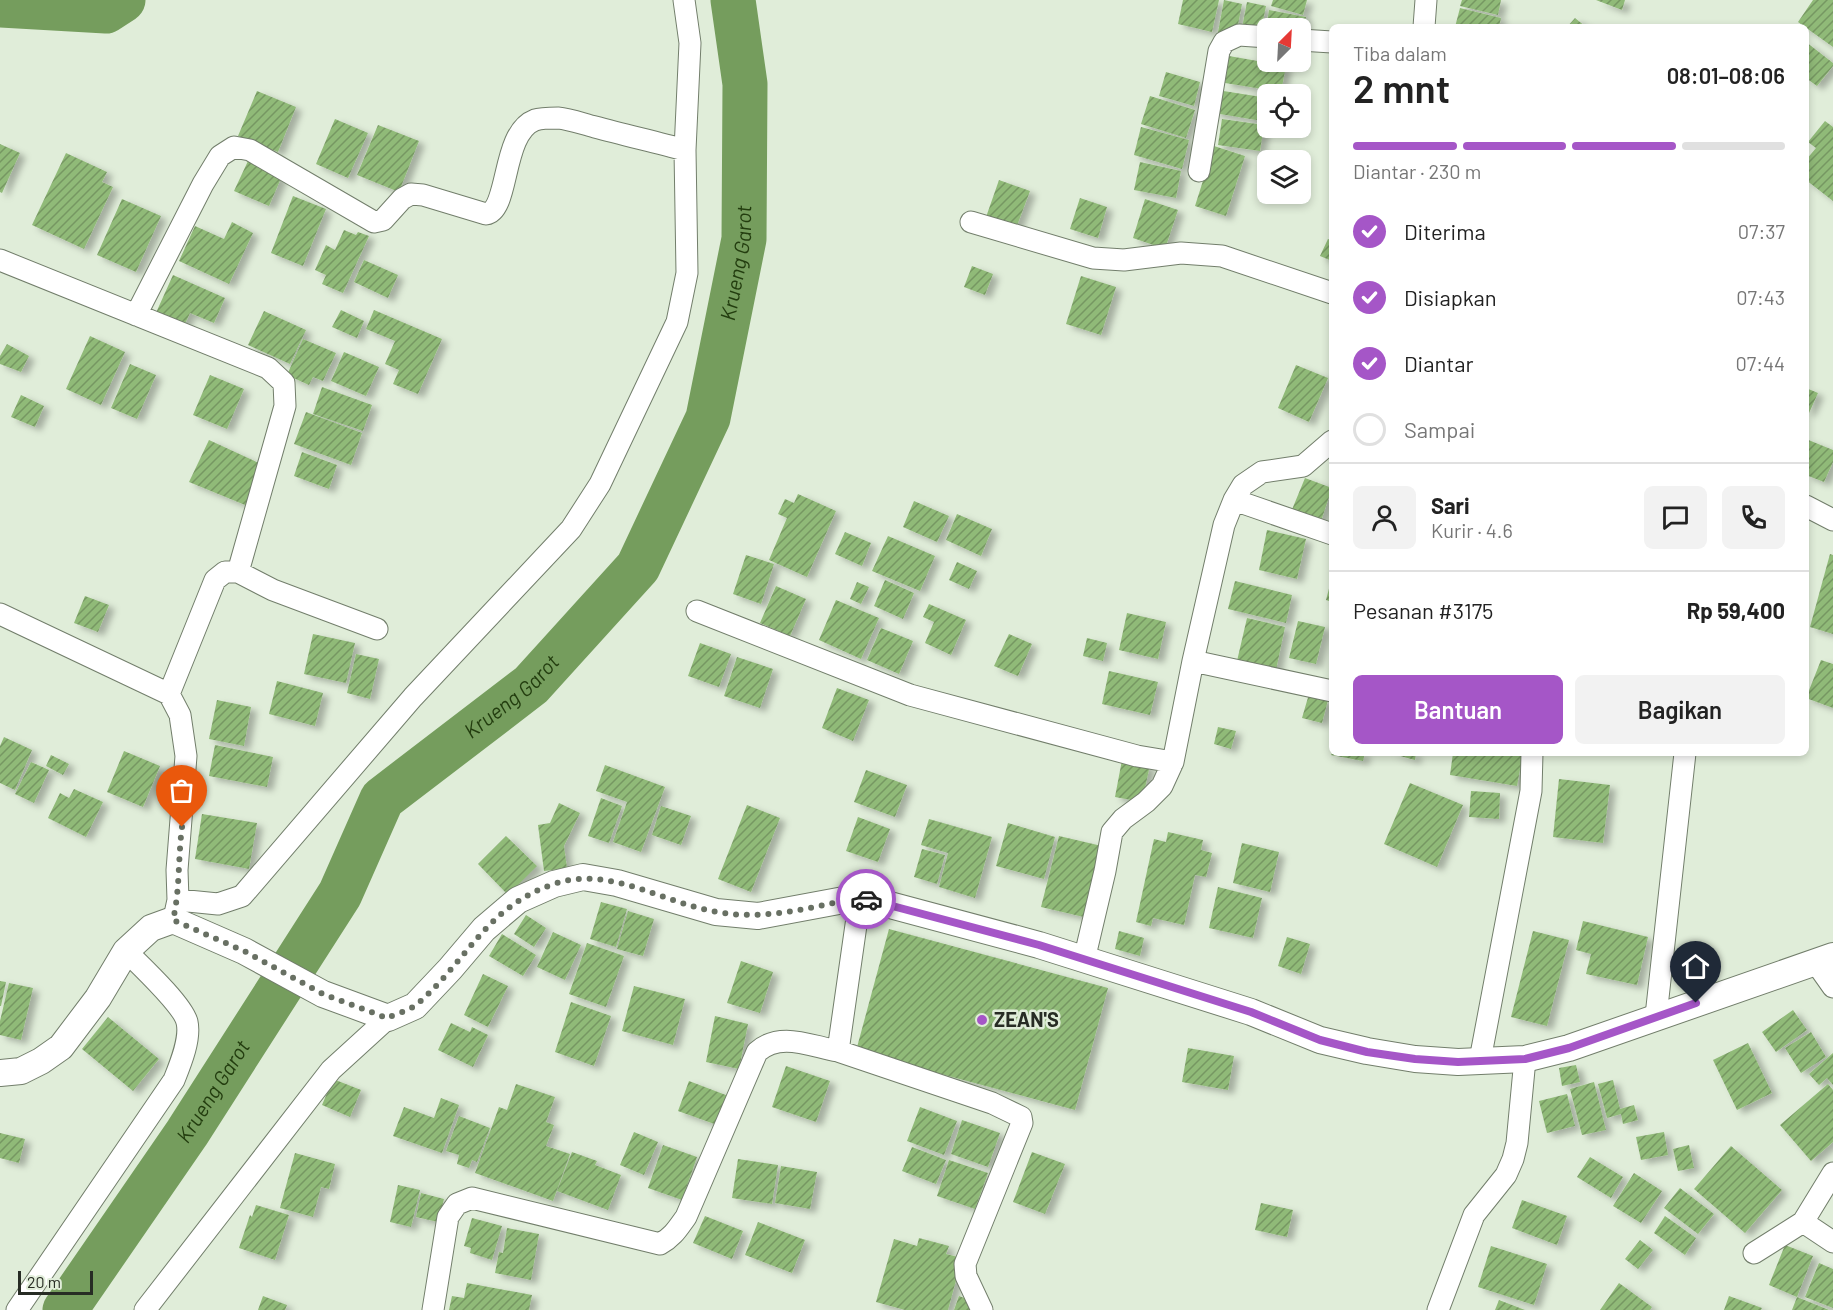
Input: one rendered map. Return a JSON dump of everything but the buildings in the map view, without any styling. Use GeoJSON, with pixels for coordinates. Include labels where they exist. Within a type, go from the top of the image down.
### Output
{"type":"FeatureCollection","features":[{"type":"Feature","properties":{"kind":"street"},"geometry":{"type":"LineString","coordinates":[[0,1073],[21,1071],[61,1047],[98,998],[126,951],[151,928],[176,910],[218,904],[242,896],[413,697],[570,528],[600,484],[677,322],[687,273],[685,150],[690,43],[684,0]]}},
{"type":"Feature","properties":{"kind":"street"},"geometry":{"type":"LineString","coordinates":[[1424,24],[1426,0]]}},
{"type":"Feature","properties":{"kind":"street"},"geometry":{"type":"LineString","coordinates":[[1199,171],[1220,51],[1224,42],[1239,35],[1257,37]]}},
{"type":"Feature","properties":{"kind":"street"},"geometry":{"type":"LineString","coordinates":[[1311,41],[1329,42]]}},
{"type":"Feature","properties":{"kind":"street"},"geometry":{"type":"LineString","coordinates":[[136,315],[203,184],[220,156],[234,147],[250,150],[374,222],[383,220],[411,194],[423,195],[486,214],[495,211],[515,141],[524,128],[535,120],[560,118],[685,150]]}},
{"type":"Feature","properties":{"kind":"street"},"geometry":{"type":"LineString","coordinates":[[971,222],[1093,258],[1124,261],[1181,253],[1222,256],[1329,292]]}},
{"type":"Feature","properties":{"kind":"street"},"geometry":{"type":"LineString","coordinates":[[0,260],[268,368],[284,383],[285,406],[238,572]]}},
{"type":"Feature","properties":{"kind":"street"},"geometry":{"type":"LineString","coordinates":[[1084,960],[1112,832],[1123,819],[1146,802],[1162,786],[1173,762],[1224,525],[1234,500],[1244,484],[1262,472],[1303,466],[1329,444]]}},
{"type":"Feature","properties":{"kind":"street"},"geometry":{"type":"LineString","coordinates":[[1234,500],[1329,533]]}},
{"type":"Feature","properties":{"kind":"street"},"geometry":{"type":"LineString","coordinates":[[1809,508],[1833,520]]}},
{"type":"Feature","properties":{"kind":"street"},"geometry":{"type":"LineString","coordinates":[[169,694],[215,580],[225,572],[238,572],[273,590],[377,629]]}},
{"type":"Feature","properties":{"kind":"street"},"geometry":{"type":"LineString","coordinates":[[697,611],[910,695],[1137,756],[1173,762]]}},
{"type":"Feature","properties":{"kind":"street"},"geometry":{"type":"LineString","coordinates":[[0,615],[169,694],[180,715],[186,756],[176,910]]}},
{"type":"Feature","properties":{"kind":"street"},"geometry":{"type":"LineString","coordinates":[[1193,661],[1329,691]]}},
{"type":"Feature","properties":{"kind":"street"},"geometry":{"type":"LineString","coordinates":[[1480,1060],[1531,791],[1532,756]]}},
{"type":"Feature","properties":{"kind":"street"},"geometry":{"type":"LineString","coordinates":[[1656,1016],[1685,756]]}},
{"type":"Feature","properties":{"kind":"street"},"geometry":{"type":"LineString","coordinates":[[145,1310],[331,1070],[387,1018],[415,1006],[484,929],[518,900],[554,884],[583,877],[617,883],[716,912],[758,916],[860,897],[991,930],[1251,1012],[1320,1040],[1367,1052],[1415,1059],[1458,1062],[1525,1059],[1569,1048],[1825,959],[1833,987]]}},
{"type":"Feature","properties":{"kind":"street"},"geometry":{"type":"LineString","coordinates":[[838,1051],[860,897]]}},
{"type":"Feature","properties":{"kind":"street"},"geometry":{"type":"LineString","coordinates":[[176,910],[244,951],[323,994],[387,1018]]}},
{"type":"Feature","properties":{"kind":"street"},"geometry":{"type":"LineString","coordinates":[[17,1310],[174,1080],[185,1052],[187,1021],[169,994],[126,951]]}},
{"type":"Feature","properties":{"kind":"street"},"geometry":{"type":"LineString","coordinates":[[433,1310],[448,1217],[457,1204],[472,1198],[660,1244],[669,1239],[686,1217],[757,1052],[767,1044],[782,1040],[838,1051],[992,1103],[1022,1117],[1022,1123],[965,1264],[966,1276],[982,1310]]}},
{"type":"Feature","properties":{"kind":"street"},"geometry":{"type":"LineString","coordinates":[[1438,1310],[1474,1215],[1506,1175],[1513,1159],[1525,1059]]}},
{"type":"Feature","properties":{"kind":"street"},"geometry":{"type":"LineString","coordinates":[[1754,1253],[1803,1221],[1833,1173]]}},
{"type":"Feature","properties":{"kind":"street"},"geometry":{"type":"LineString","coordinates":[[1803,1221],[1833,1242]]}},
{"type":"Feature","properties":{"kind":"waterway","name":"Krueng Garot"},"geometry":{"type":"LineString","coordinates":[[0,5],[106,11],[123,0]]}},
{"type":"Feature","properties":{"kind":"waterway","name":"Krueng Garot"},"geometry":{"type":"LineString","coordinates":[[65,1310],[187,1133],[340,894],[382,799],[531,685],[638,567],[708,418],[744,239],[745,84],[733,0]]}},
{"type":"Feature","properties":{"kind":"way so far"},"geometry":{"type":"LineString","coordinates":[[182,827],[177,870],[178,900],[173,920],[244,951],[323,994],[387,1018],[415,1006],[484,929],[518,900],[554,884],[583,877],[617,883],[716,912],[758,916],[860,897],[866,899]]}},
{"type":"Feature","properties":{"kind":"place","name":"ZEAN'S"},"geometry":{"type":"Point","coordinates":[982,1020]}},
{"type":"Feature","properties":{"kind":"route"},"geometry":{"type":"LineString","coordinates":[[866,899],[1039,945],[1251,1012],[1320,1040],[1367,1052],[1415,1059],[1458,1062],[1525,1059],[1569,1048],[1696,1003]]}}]}
